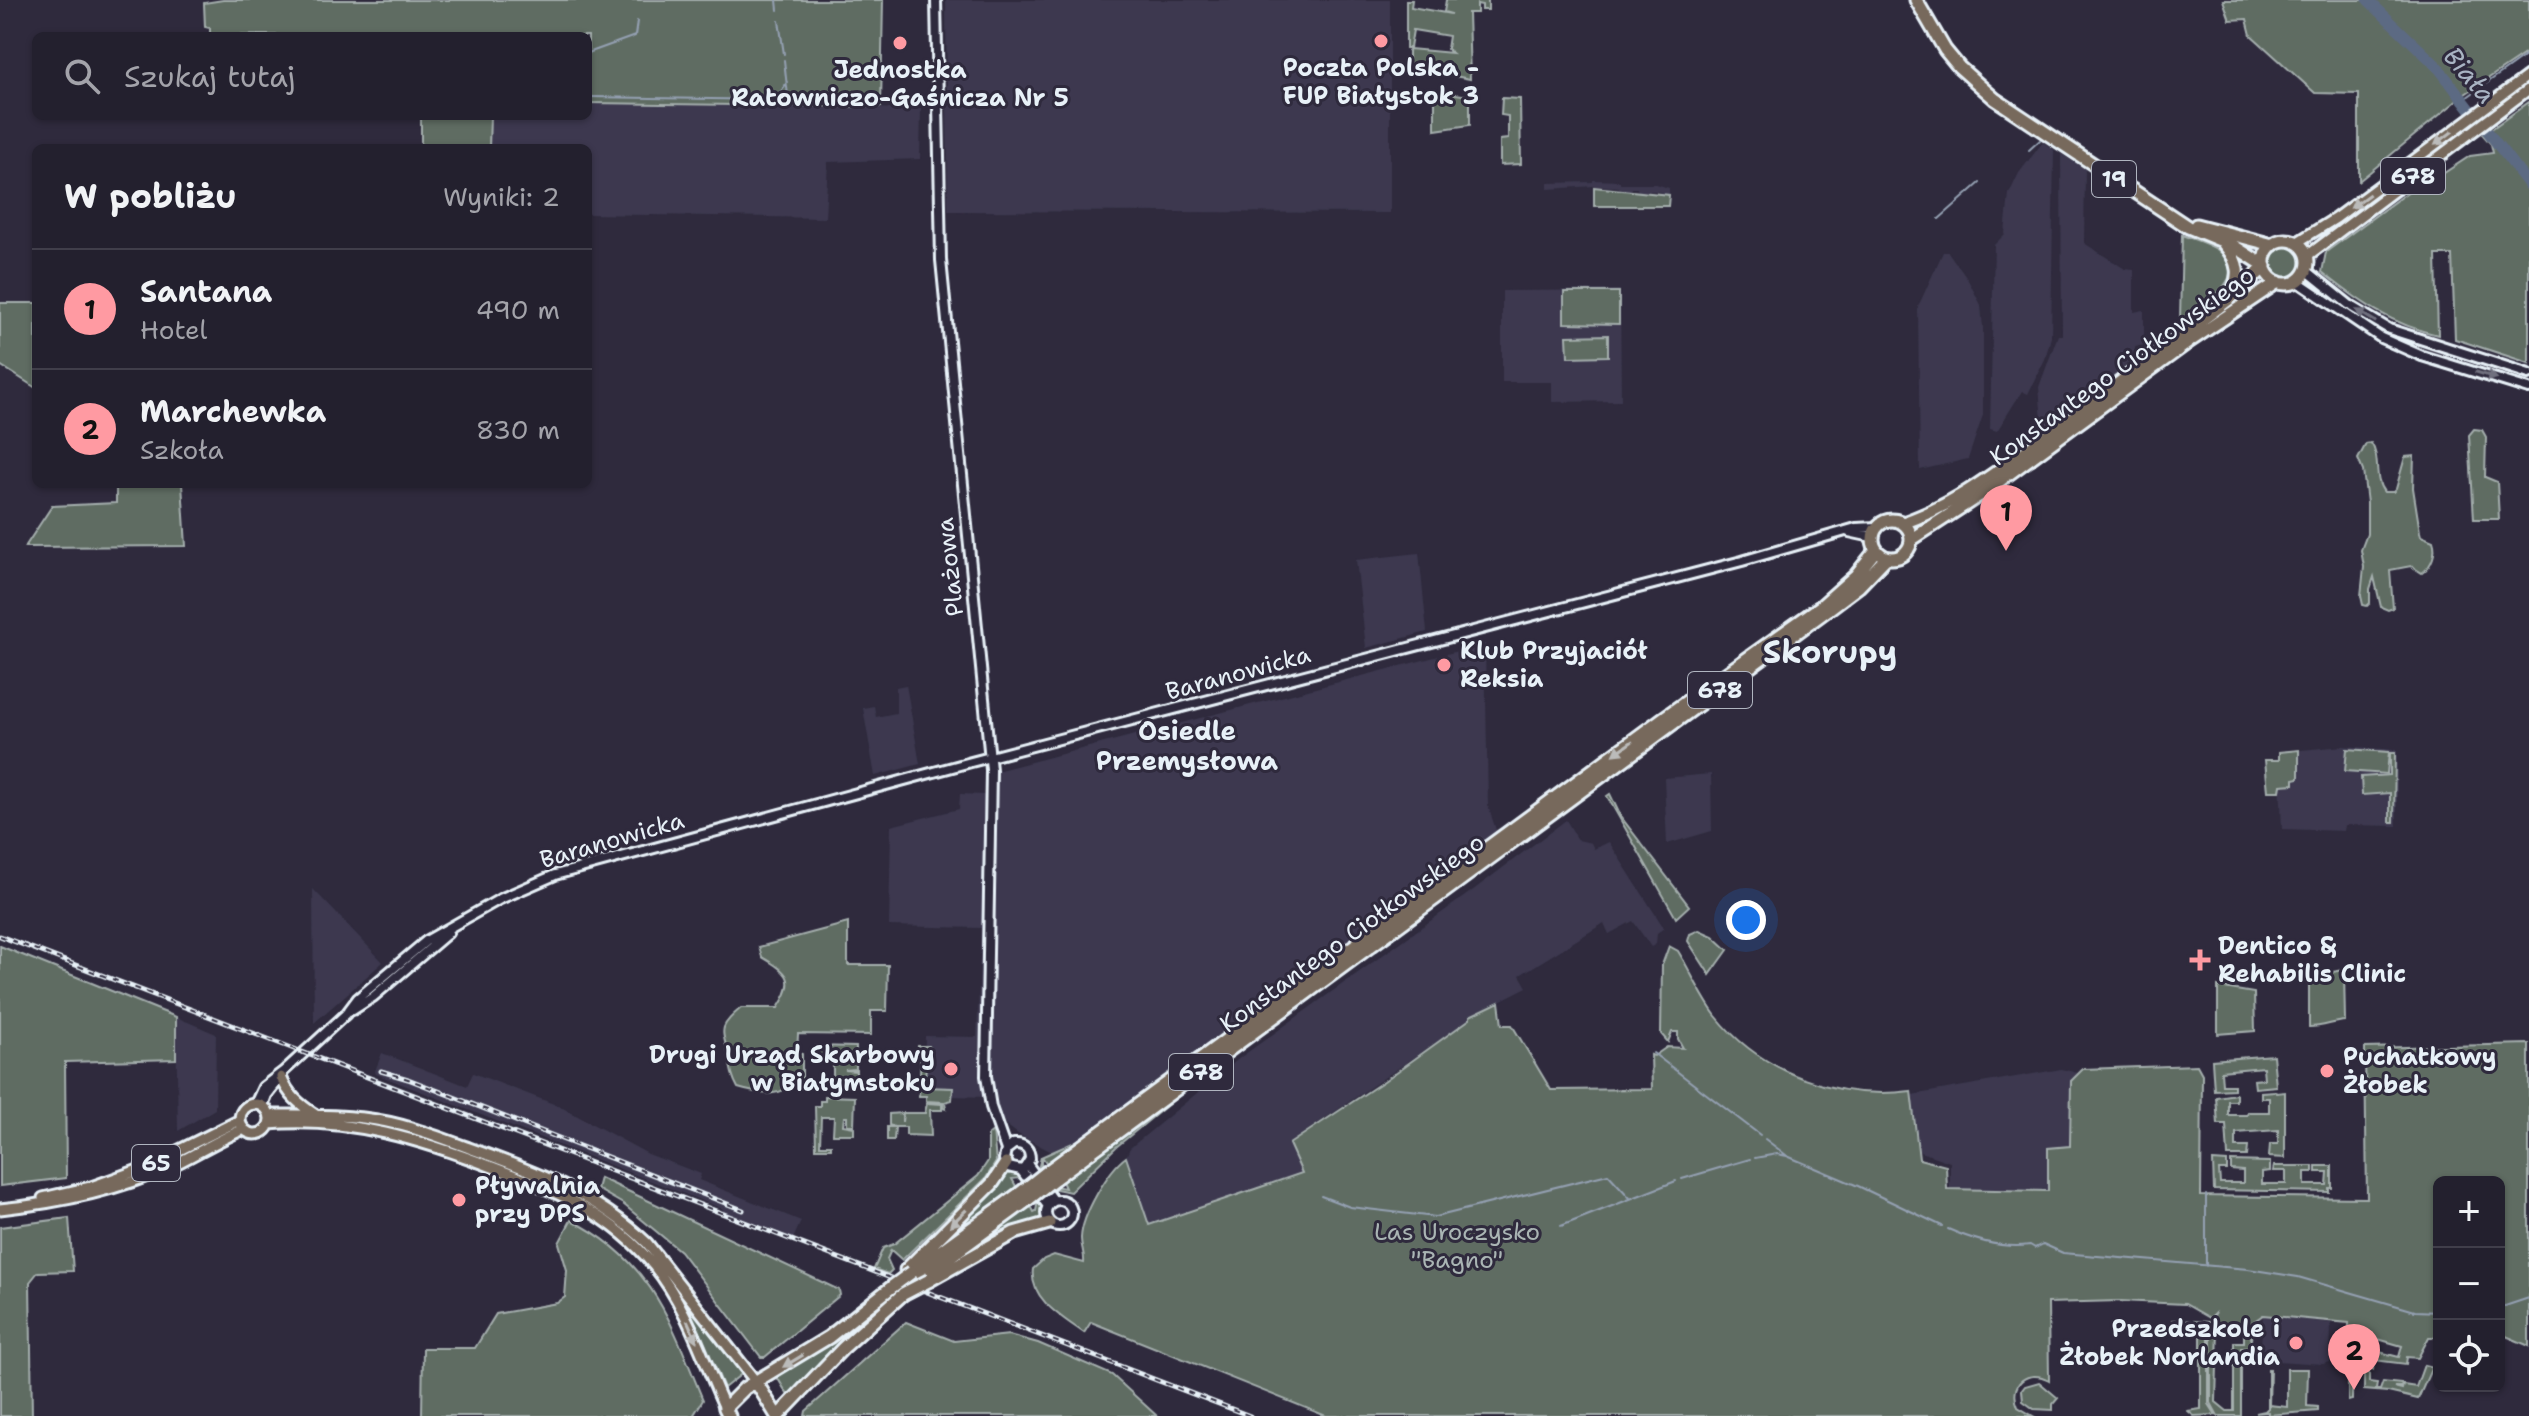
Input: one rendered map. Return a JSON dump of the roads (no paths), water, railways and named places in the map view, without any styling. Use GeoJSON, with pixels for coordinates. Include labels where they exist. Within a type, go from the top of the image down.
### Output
{"type":"FeatureCollection","features":[{"type":"Feature","properties":{"kind":"highway","name":"19"},"geometry":{"type":"LineString","coordinates":[[1916,0],[1936,39],[1959,67],[1995,99],[2176,219],[2200,233],[2234,246],[2265,266],[2269,275],[2278,282]]}},
{"type":"Feature","properties":{"kind":"highway","name":"19"},"geometry":{"type":"LineString","coordinates":[[2176,219],[2273,245],[2282,241],[2296,243]]}},
{"type":"Feature","properties":{"kind":"highway"},"geometry":{"type":"LineString","coordinates":[[2222,242],[2238,267],[2238,278],[2229,297]]}},
{"type":"Feature","properties":{"kind":"highway"},"geometry":{"type":"LineString","coordinates":[[2278,282],[2288,284],[2297,281],[2306,270],[2307,256],[2296,243]]}},
{"type":"Feature","properties":{"kind":"highway"},"geometry":{"type":"LineString","coordinates":[[2265,266],[2266,255],[2273,245]]}},
{"type":"Feature","properties":{"kind":"highway","name":"Konstantego Ciołkowskiego"},"geometry":{"type":"LineString","coordinates":[[1903,523],[1938,509],[1989,478],[2138,370],[2242,289],[2265,266]]}},
{"type":"Feature","properties":{"kind":"highway","name":"Konstantego Ciołkowskiego"},"geometry":{"type":"LineString","coordinates":[[1911,540],[1980,495],[2211,326],[2278,282]]}},
{"type":"Feature","properties":{"kind":"highway"},"geometry":{"type":"LineString","coordinates":[[1886,558],[1875,538],[1892,520],[1908,527],[1911,540]]}},
{"type":"Feature","properties":{"kind":"highway","name":"Konstantego Ciołkowskiego"},"geometry":{"type":"LineString","coordinates":[[756,1382],[822,1343],[918,1275],[1820,607],[1856,575],[1875,538]]}},
{"type":"Feature","properties":{"kind":"highway","name":"678"},"geometry":{"type":"LineString","coordinates":[[1886,558],[1902,556],[1911,540]]}},
{"type":"Feature","properties":{"kind":"highway","name":"Konstantego Ciołkowskiego"},"geometry":{"type":"LineString","coordinates":[[1588,781],[1849,594],[1886,558]]}},
{"type":"Feature","properties":{"kind":"highway"},"geometry":{"type":"LineString","coordinates":[[918,1275],[1006,1163]]}},
{"type":"Feature","properties":{"kind":"highway"},"geometry":{"type":"LineString","coordinates":[[896,1291],[918,1275],[1014,1233],[1049,1223]]}},
{"type":"Feature","properties":{"kind":"highway","name":"Konstantego Ciołkowskiego"},"geometry":{"type":"LineString","coordinates":[[778,1416],[896,1291]]}},
{"type":"Feature","properties":{"kind":"highway","name":"678"},"geometry":{"type":"LineString","coordinates":[[723,1413],[756,1382]]}},
{"type":"Feature","properties":{"kind":"highway","name":"65"},"geometry":{"type":"LineString","coordinates":[[756,1382],[778,1416]]}},
{"type":"Feature","properties":{"kind":"main road","name":"678"},"geometry":{"type":"LineString","coordinates":[[2296,243],[2336,218],[2529,75]]}},
{"type":"Feature","properties":{"kind":"main road","name":"678"},"geometry":{"type":"LineString","coordinates":[[2307,256],[2529,89]]}},
{"type":"Feature","properties":{"kind":"main road"},"geometry":{"type":"LineString","coordinates":[[282,1074],[286,1089],[298,1103],[316,1115]]}},
{"type":"Feature","properties":{"kind":"main road"},"geometry":{"type":"LineString","coordinates":[[259,1105],[270,1120]]}},
{"type":"Feature","properties":{"kind":"main road","name":"65"},"geometry":{"type":"LineString","coordinates":[[0,1209],[67,1199],[123,1185],[168,1168],[242,1125],[245,1107],[259,1105]]}},
{"type":"Feature","properties":{"kind":"main road","name":"65"},"geometry":{"type":"LineString","coordinates":[[242,1125],[258,1134],[270,1120],[316,1115],[365,1118],[416,1129],[561,1183],[596,1202],[628,1225],[660,1258],[756,1382]]}},
{"type":"Feature","properties":{"kind":"main road","name":"65"},"geometry":{"type":"LineString","coordinates":[[270,1120],[353,1127],[424,1142],[531,1182],[590,1209],[631,1241],[665,1280],[692,1329],[723,1413]]}},
{"type":"Feature","properties":{"kind":"main road","name":"65"},"geometry":{"type":"LineString","coordinates":[[0,1203],[91,1187],[242,1125]]}},
{"type":"Feature","properties":{"kind":"main road"},"geometry":{"type":"LineString","coordinates":[[141,1169],[147,1173],[201,1151]]}},
{"type":"Feature","properties":{"kind":"street","name":"Plażowa"},"geometry":{"type":"LineString","coordinates":[[936,0],[941,260],[990,757],[986,1076],[991,1107],[1010,1147]]}},
{"type":"Feature","properties":{"kind":"street"},"geometry":{"type":"LineString","coordinates":[[2306,270],[2352,307],[2389,329],[2529,374]]}},
{"type":"Feature","properties":{"kind":"street"},"geometry":{"type":"LineString","coordinates":[[2297,281],[2369,332],[2401,348],[2529,389]]}},
{"type":"Feature","properties":{"kind":"street","name":"Baranowicka"},"geometry":{"type":"LineString","coordinates":[[259,1105],[282,1074],[346,1014],[373,997],[461,922],[500,899],[555,875],[1866,526],[1875,538]]}},
{"type":"Feature","properties":{"kind":"street"},"geometry":{"type":"LineString","coordinates":[[1022,1145],[1029,1150],[1030,1157],[1024,1167],[1012,1169],[1006,1163],[1010,1147],[1022,1145]]}},
{"type":"Feature","properties":{"kind":"street"},"geometry":{"type":"LineString","coordinates":[[1024,1167],[1051,1203]]}},
{"type":"Feature","properties":{"kind":"street"},"geometry":{"type":"LineString","coordinates":[[1051,1203],[1066,1203],[1072,1214],[1065,1225],[1049,1223],[1046,1215],[1051,1203]]}},
{"type":"Feature","properties":{"kind":"waterway"},"geometry":{"type":"LineString","coordinates":[[777,0],[778,10]]}},
{"type":"Feature","properties":{"kind":"waterway","name":"Biała"},"geometry":{"type":"LineString","coordinates":[[2368,0],[2437,66],[2529,185]]}},
{"type":"Feature","properties":{"kind":"waterway"},"geometry":{"type":"LineString","coordinates":[[592,52],[635,36],[637,21]]}},
{"type":"Feature","properties":{"kind":"waterway"},"geometry":{"type":"LineString","coordinates":[[779,21],[784,54]]}},
{"type":"Feature","properties":{"kind":"waterway"},"geometry":{"type":"LineString","coordinates":[[2463,100],[2529,53]]}},
{"type":"Feature","properties":{"kind":"waterway"},"geometry":{"type":"LineString","coordinates":[[784,60],[788,96]]}},
{"type":"Feature","properties":{"kind":"waterway"},"geometry":{"type":"LineString","coordinates":[[592,97],[771,100],[778,97],[787,82]]}},
{"type":"Feature","properties":{"kind":"waterway"},"geometry":{"type":"LineString","coordinates":[[2029,150],[2040,140]]}},
{"type":"Feature","properties":{"kind":"waterway"},"geometry":{"type":"LineString","coordinates":[[1939,219],[1980,183]]}},
{"type":"Feature","properties":{"kind":"waterway"},"geometry":{"type":"LineString","coordinates":[[1653,1053],[1760,1135]]}},
{"type":"Feature","properties":{"kind":"waterway"},"geometry":{"type":"LineString","coordinates":[[1765,1139],[1786,1155]]}},
{"type":"Feature","properties":{"kind":"waterway"},"geometry":{"type":"LineString","coordinates":[[1755,1158],[1777,1154],[1787,1156],[1942,1226]]}},
{"type":"Feature","properties":{"kind":"waterway"},"geometry":{"type":"LineString","coordinates":[[1682,1179],[1750,1159]]}},
{"type":"Feature","properties":{"kind":"waterway"},"geometry":{"type":"LineString","coordinates":[[1321,1196],[1350,1207],[1435,1217],[1608,1174],[1630,1198]]}},
{"type":"Feature","properties":{"kind":"waterway"},"geometry":{"type":"LineString","coordinates":[[1561,1226],[1676,1181]]}},
{"type":"Feature","properties":{"kind":"waterway"},"geometry":{"type":"LineString","coordinates":[[2206,1195],[2206,1266]]}},
{"type":"Feature","properties":{"kind":"waterway"},"geometry":{"type":"LineString","coordinates":[[1948,1229],[1999,1245],[2030,1245],[2035,1248],[2043,1244],[2063,1253],[2248,1269],[2298,1277],[2415,1311],[2433,1312]]}},
{"type":"Feature","properties":{"kind":"waterway"},"geometry":{"type":"LineString","coordinates":[[2505,1306],[2529,1298]]}},
{"type":"Feature","properties":{"kind":"railway"},"geometry":{"type":"LineString","coordinates":[[0,936],[1250,1416]]}},
{"type":"Feature","properties":{"kind":"railway"},"geometry":{"type":"LineString","coordinates":[[381,1071],[743,1210]]}},
{"type":"Feature","properties":{"kind":"place","name":"Poczta Polska - FUP Białystok 3"},"geometry":{"type":"Point","coordinates":[1381,41]}},
{"type":"Feature","properties":{"kind":"place","name":"Jednostka Ratowniczo-Gaśnicza Nr 5"},"geometry":{"type":"Point","coordinates":[900,43]}},
{"type":"Feature","properties":{"kind":"place","name":"Santana"},"geometry":{"type":"Point","coordinates":[2006,551]}},
{"type":"Feature","properties":{"kind":"place","name":"Klub Przyjaciół Reksia"},"geometry":{"type":"Point","coordinates":[1444,665]}},
{"type":"Feature","properties":{"kind":"place","name":"Dentico & Rehabilis Clinic"},"geometry":{"type":"Point","coordinates":[2200,960]}},
{"type":"Feature","properties":{"kind":"place","name":"Drugi Urząd Skarbowy w Białymstoku"},"geometry":{"type":"Point","coordinates":[951,1069]}},
{"type":"Feature","properties":{"kind":"place","name":"Puchatkowy Żłobek"},"geometry":{"type":"Point","coordinates":[2327,1071]}},
{"type":"Feature","properties":{"kind":"place","name":"Pływalnia przy DPS"},"geometry":{"type":"Point","coordinates":[459,1200]}},
{"type":"Feature","properties":{"kind":"place","name":"Przedszkole i Żłobek Norlandia"},"geometry":{"type":"Point","coordinates":[2296,1343]}},
{"type":"Feature","properties":{"kind":"place","name":"Marchewka"},"geometry":{"type":"Point","coordinates":[2354,1390]}},
{"type":"Feature","properties":{"kind":"district","name":"Skorupy"},"geometry":{"type":"Point","coordinates":[1830,651]}},
{"type":"Feature","properties":{"kind":"district","name":"Osiedle Przemysłowa"},"geometry":{"type":"Point","coordinates":[1187,745]}},
{"type":"Feature","properties":{"kind":"park label","name":"Las Uroczysko \"Bagno\""},"geometry":{"type":"Point","coordinates":[1457,1246]}}]}
